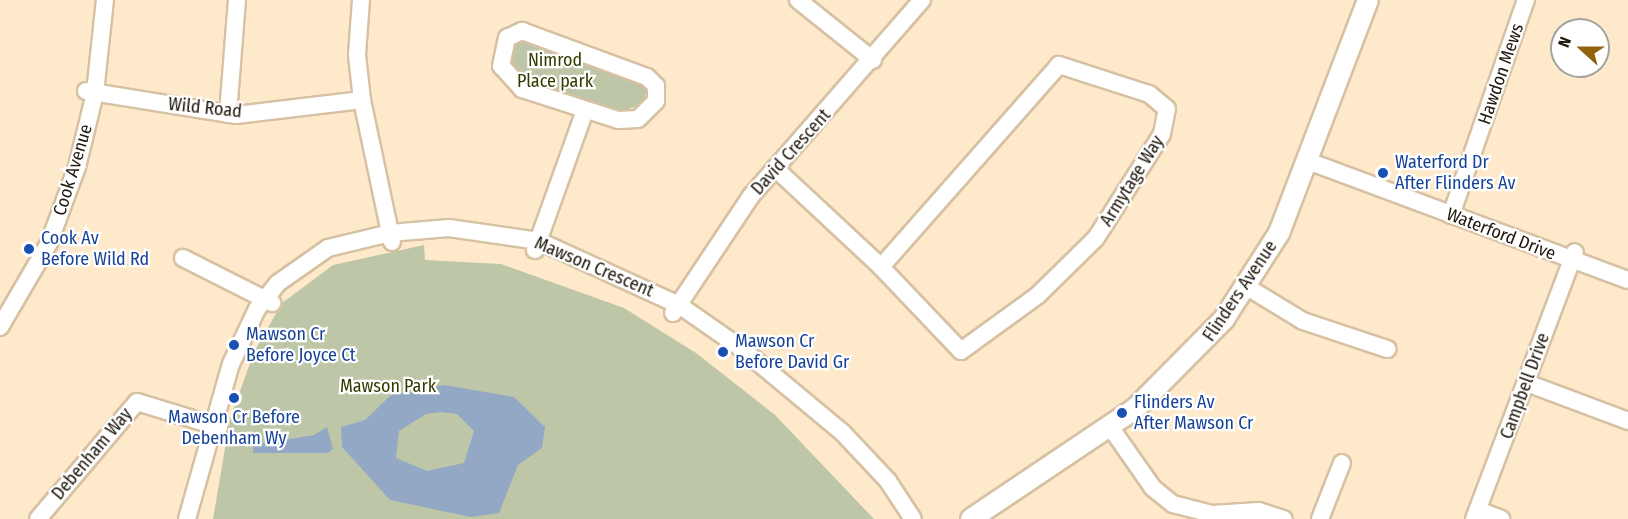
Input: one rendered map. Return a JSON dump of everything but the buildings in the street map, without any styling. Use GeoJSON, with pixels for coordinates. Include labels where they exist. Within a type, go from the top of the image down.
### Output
{"type":"FeatureCollection","features":[{"type":"Feature","properties":{"kind":"main road","name":"Flinders Avenue"},"geometry":{"type":"LineString","coordinates":[[1315,158],[1368,0]]}},
{"type":"Feature","properties":{"kind":"main road","name":"Flinders Avenue"},"geometry":{"type":"LineString","coordinates":[[991,519],[1114,432],[1199,350],[1251,290],[1315,158],[1380,0]]}},
{"type":"Feature","properties":{"kind":"main road","name":"Flinders Avenue"},"geometry":{"type":"LineString","coordinates":[[971,519],[1114,432]]}},
{"type":"Feature","properties":{"kind":"street","name":"Cook Avenue"},"geometry":{"type":"LineString","coordinates":[[0,309],[52,207],[90,92],[94,0]]}},
{"type":"Feature","properties":{"kind":"street","name":"Cook Avenue"},"geometry":{"type":"LineString","coordinates":[[0,327],[32,276],[64,206],[90,92],[105,0]]}},
{"type":"Feature","properties":{"kind":"street"},"geometry":{"type":"LineString","coordinates":[[228,114],[237,0]]}},
{"type":"Feature","properties":{"kind":"street"},"geometry":{"type":"LineString","coordinates":[[361,0],[357,55],[362,100],[391,238]]}},
{"type":"Feature","properties":{"kind":"street"},"geometry":{"type":"LineString","coordinates":[[798,0],[873,60]]}},
{"type":"Feature","properties":{"kind":"street","name":"David Crescent"},"geometry":{"type":"LineString","coordinates":[[676,309],[731,224],[922,0]]}},
{"type":"Feature","properties":{"kind":"street","name":"Hawdon Mews"},"geometry":{"type":"LineString","coordinates":[[1453,211],[1526,0]]}},
{"type":"Feature","properties":{"kind":"street"},"geometry":{"type":"LineString","coordinates":[[513,33],[556,41],[647,77],[656,86],[656,101],[638,119],[584,113],[522,89],[504,74],[502,47],[513,33]]}},
{"type":"Feature","properties":{"kind":"street","name":"Armytage Way"},"geometry":{"type":"LineString","coordinates":[[776,169],[881,267],[949,345],[961,351],[970,347],[1038,295],[1096,238],[1162,134],[1167,109],[1149,94],[1059,65],[881,267]]}},
{"type":"Feature","properties":{"kind":"street","name":"Wild Road"},"geometry":{"type":"LineString","coordinates":[[90,92],[228,114],[362,100]]}},
{"type":"Feature","properties":{"kind":"street"},"geometry":{"type":"LineString","coordinates":[[537,246],[584,113]]}},
{"type":"Feature","properties":{"kind":"street","name":"Waterford Drive"},"geometry":{"type":"LineString","coordinates":[[1315,158],[1573,256],[1628,280]]}},
{"type":"Feature","properties":{"kind":"street","name":"Mawson Crescent"},"geometry":{"type":"LineString","coordinates":[[187,519],[215,425],[269,300],[327,258],[391,238],[463,237],[537,246],[676,309],[742,349],[842,432],[888,481],[913,519]]}},
{"type":"Feature","properties":{"kind":"street","name":"Waterford Drive"},"geometry":{"type":"LineString","coordinates":[[1573,256],[1628,272]]}},
{"type":"Feature","properties":{"kind":"street","name":"Campbell Drive"},"geometry":{"type":"LineString","coordinates":[[1476,514],[1573,256]]}},
{"type":"Feature","properties":{"kind":"street"},"geometry":{"type":"LineString","coordinates":[[183,258],[269,300]]}},
{"type":"Feature","properties":{"kind":"street"},"geometry":{"type":"LineString","coordinates":[[1251,290],[1303,321],[1387,349]]}},
{"type":"Feature","properties":{"kind":"street","name":"Mawson Crescent"},"geometry":{"type":"LineString","coordinates":[[676,309],[834,437],[885,493],[901,519]]}},
{"type":"Feature","properties":{"kind":"street"},"geometry":{"type":"LineString","coordinates":[[1527,383],[1628,422]]}},
{"type":"Feature","properties":{"kind":"street","name":"Debenham Way"},"geometry":{"type":"LineString","coordinates":[[38,519],[129,405],[145,401],[215,425]]}},
{"type":"Feature","properties":{"kind":"street","name":"Mawson Crescent"},"geometry":{"type":"LineString","coordinates":[[197,519],[215,425]]}},
{"type":"Feature","properties":{"kind":"street"},"geometry":{"type":"LineString","coordinates":[[1114,432],[1153,488],[1173,504],[1212,514],[1259,511],[1284,519]]}},
{"type":"Feature","properties":{"kind":"street"},"geometry":{"type":"LineString","coordinates":[[1320,519],[1342,463]]}},
{"type":"Feature","properties":{"kind":"street"},"geometry":{"type":"LineString","coordinates":[[1476,514],[1501,519]]}},
{"type":"Feature","properties":{"kind":"green space","name":"Nimrod Place park"},"geometry":{"type":"Polygon","coordinates":[[[530,39],[647,87],[644,104],[616,113],[533,87],[508,68],[514,43],[530,39]]]}},
{"type":"Feature","properties":{"kind":"green space","name":"Mawson Park"},"geometry":{"type":"Polygon","coordinates":[[[424,245],[425,260],[501,264],[624,308],[696,353],[775,415],[874,519],[213,519],[230,419],[254,352],[282,303],[333,265],[424,245]]]}},
{"type":"Feature","properties":{"kind":"water"},"geometry":{"type":"Polygon","coordinates":[[[444,385],[514,397],[545,427],[542,448],[518,465],[499,513],[471,517],[390,500],[342,447],[341,427],[365,420],[391,395],[444,385]],[[441,412],[426,414],[399,431],[396,458],[427,471],[464,463],[474,431],[457,414],[441,412]]]}},
{"type":"Feature","properties":{"kind":"water"},"geometry":{"type":"Polygon","coordinates":[[[327,427],[333,449],[328,453],[253,453],[253,445],[314,435],[327,427]]]}},
{"type":"Feature","properties":{"kind":"place","name":"Waterford Dr After Flinders Av"},"geometry":{"type":"Point","coordinates":[1383,173]}},
{"type":"Feature","properties":{"kind":"place","name":"Cook Av Before Wild Rd"},"geometry":{"type":"Point","coordinates":[29,249]}},
{"type":"Feature","properties":{"kind":"place","name":"Mawson Cr Before Joyce Ct"},"geometry":{"type":"Point","coordinates":[234,345]}},
{"type":"Feature","properties":{"kind":"place","name":"Mawson Cr Before David Gr"},"geometry":{"type":"Point","coordinates":[723,352]}},
{"type":"Feature","properties":{"kind":"place","name":"Mawson Cr Before Debenham Wy"},"geometry":{"type":"Point","coordinates":[234,398]}},
{"type":"Feature","properties":{"kind":"place","name":"Flinders Av After Mawson Cr"},"geometry":{"type":"Point","coordinates":[1122,413]}}]}
